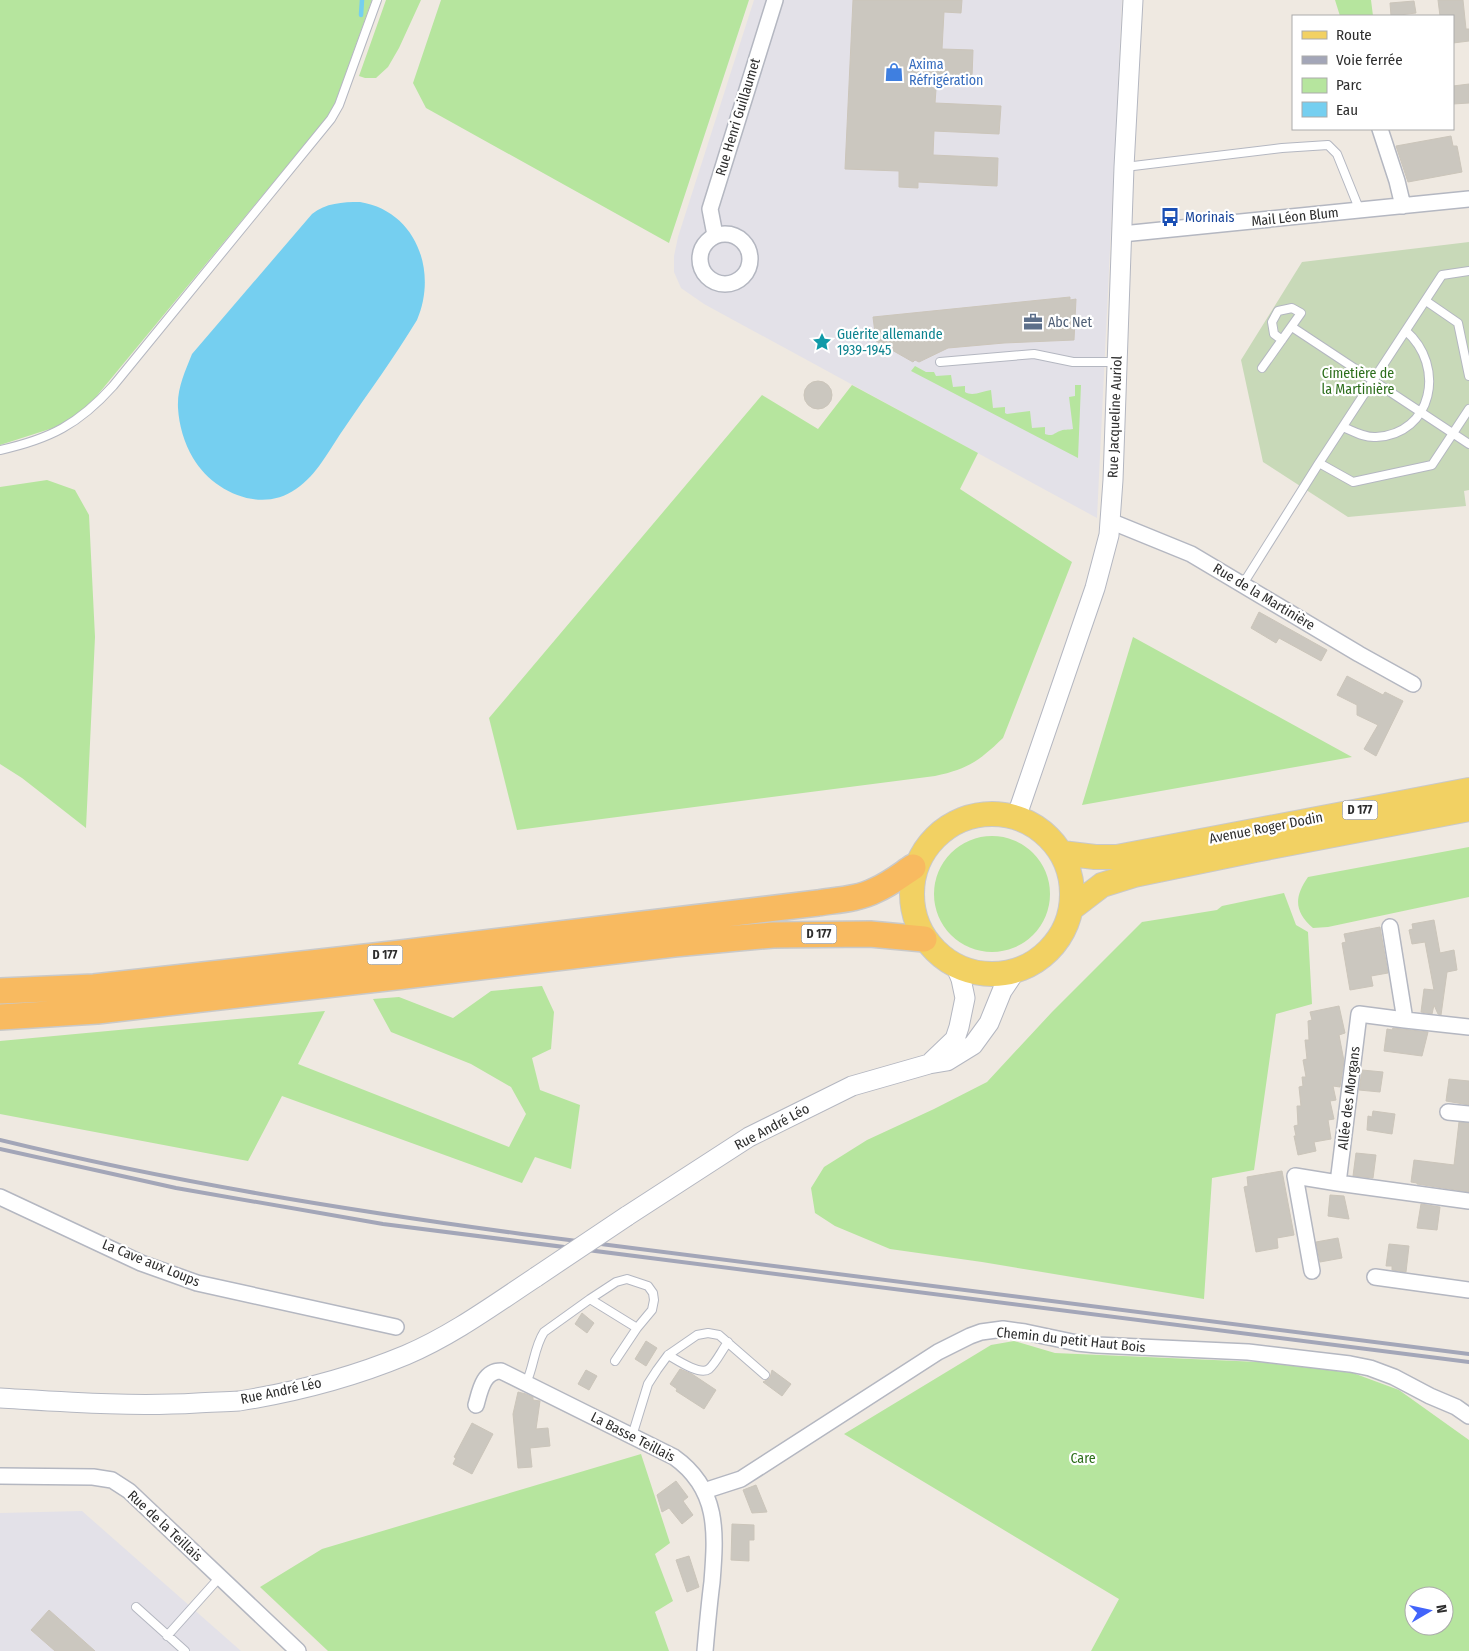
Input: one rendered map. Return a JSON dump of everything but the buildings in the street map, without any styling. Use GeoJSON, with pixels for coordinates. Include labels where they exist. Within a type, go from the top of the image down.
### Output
{"type":"FeatureCollection","features":[{"type":"Feature","properties":{"kind":"highway","name":"D 177"},"geometry":{"type":"LineString","coordinates":[[0,991],[94,987],[401,953],[818,903],[846,899],[874,891],[894,881],[913,867]]}},
{"type":"Feature","properties":{"kind":"highway","name":"D 177"},"geometry":{"type":"LineString","coordinates":[[0,1017],[97,1011],[674,944],[773,935],[870,934],[924,939]]}},
{"type":"Feature","properties":{"kind":"main road","name":"Avenue Roger Dodin"},"geometry":{"type":"LineString","coordinates":[[1062,852],[1117,858],[1469,790]]}},
{"type":"Feature","properties":{"kind":"main road","name":"Avenue Roger Dodin"},"geometry":{"type":"LineString","coordinates":[[1072,908],[1102,885],[1134,874],[1469,809]]}},
{"type":"Feature","properties":{"kind":"main road"},"geometry":{"type":"LineString","coordinates":[[990,815],[1016,818],[1046,834],[1062,852],[1070,879],[1072,908],[1066,928],[1055,949],[1033,965],[994,974],[977,973],[956,967],[932,949],[924,939],[916,921],[912,903],[913,867],[921,852],[940,831],[964,818],[990,815]]}},
{"type":"Feature","properties":{"kind":"street","name":"Rue Henri Guillaumet"},"geometry":{"type":"LineString","coordinates":[[714,236],[710,209],[775,0]]}},
{"type":"Feature","properties":{"kind":"street","name":"Rue Jacqueline Auriol"},"geometry":{"type":"LineString","coordinates":[[1016,818],[1095,588],[1104,556],[1110,521],[1122,277],[1124,167],[1133,0]]}},
{"type":"Feature","properties":{"kind":"street"},"geometry":{"type":"LineString","coordinates":[[1380,130],[1403,206]]}},
{"type":"Feature","properties":{"kind":"street","name":"Mail Léon Blum"},"geometry":{"type":"LineString","coordinates":[[1122,234],[1469,199]]}},
{"type":"Feature","properties":{"kind":"street","name":"Rue de la Martinière"},"geometry":{"type":"LineString","coordinates":[[1110,521],[1192,554],[1359,654],[1413,684]]}},
{"type":"Feature","properties":{"kind":"street"},"geometry":{"type":"LineString","coordinates":[[1390,927],[1405,1020],[1469,1027]]}},
{"type":"Feature","properties":{"kind":"street","name":"Rue André Léo"},"geometry":{"type":"LineString","coordinates":[[929,1064],[955,1039],[959,1027],[964,998],[961,980],[956,967]]}},
{"type":"Feature","properties":{"kind":"street","name":"Rue André Léo"},"geometry":{"type":"LineString","coordinates":[[0,1398],[170,1405],[237,1401],[350,1376],[407,1354],[448,1332],[536,1277],[749,1137],[852,1086],[946,1061],[974,1045],[989,1022],[1002,991],[1016,970]]}},
{"type":"Feature","properties":{"kind":"street","name":"Allée des Morgans"},"geometry":{"type":"LineString","coordinates":[[1338,1183],[1359,1014],[1405,1020]]}},
{"type":"Feature","properties":{"kind":"street"},"geometry":{"type":"LineString","coordinates":[[1448,1112],[1469,1114]]}},
{"type":"Feature","properties":{"kind":"street"},"geometry":{"type":"LineString","coordinates":[[1312,1271],[1295,1176],[1469,1200]]}},
{"type":"Feature","properties":{"kind":"street","name":"La Cave aux Loups"},"geometry":{"type":"LineString","coordinates":[[0,1197],[142,1263],[197,1283],[396,1327]]}},
{"type":"Feature","properties":{"kind":"street"},"geometry":{"type":"LineString","coordinates":[[1375,1277],[1469,1290]]}},
{"type":"Feature","properties":{"kind":"street","name":"Chemin du petit Haut Bois"},"geometry":{"type":"LineString","coordinates":[[704,1491],[741,1479],[754,1472],[938,1352],[970,1336],[992,1330],[1004,1329],[1026,1332],[1063,1341],[1097,1346],[1248,1352],[1360,1366],[1394,1377],[1456,1407],[1469,1416]]}},
{"type":"Feature","properties":{"kind":"street","name":"La Basse Teillais"},"geometry":{"type":"LineString","coordinates":[[476,1405],[483,1383],[491,1373],[501,1371],[674,1457],[692,1472],[704,1491],[712,1513],[715,1549],[705,1651]]}},
{"type":"Feature","properties":{"kind":"street","name":"Rue de la Teillais"},"geometry":{"type":"LineString","coordinates":[[0,1476],[93,1477],[112,1480],[129,1491],[298,1651]]}},
{"type":"Feature","properties":{"kind":"lane"},"geometry":{"type":"LineString","coordinates":[[0,450],[48,437],[73,423],[98,404],[331,119],[339,105],[377,0]]}},
{"type":"Feature","properties":{"kind":"lane"},"geometry":{"type":"LineString","coordinates":[[1124,167],[1282,148],[1328,145],[1337,154],[1360,210]]}},
{"type":"Feature","properties":{"kind":"lane"},"geometry":{"type":"LineString","coordinates":[[1243,584],[1319,463],[1442,275],[1469,271]]}},
{"type":"Feature","properties":{"kind":"lane"},"geometry":{"type":"LineString","coordinates":[[1426,301],[1458,323],[1469,376]]}},
{"type":"Feature","properties":{"kind":"lane"},"geometry":{"type":"LineString","coordinates":[[1262,368],[1292,327],[1301,313],[1292,308],[1278,311],[1272,322],[1274,334],[1282,340]]}},
{"type":"Feature","properties":{"kind":"lane"},"geometry":{"type":"LineString","coordinates":[[1292,327],[1469,444]]}},
{"type":"Feature","properties":{"kind":"lane"},"geometry":{"type":"LineString","coordinates":[[1343,427],[1362,435],[1375,437],[1392,434],[1403,429],[1420,412],[1430,388],[1430,374],[1416,340],[1406,331]]}},
{"type":"Feature","properties":{"kind":"lane"},"geometry":{"type":"LineString","coordinates":[[940,362],[1034,354],[1073,362],[1117,362]]}},
{"type":"Feature","properties":{"kind":"lane"},"geometry":{"type":"LineString","coordinates":[[1319,463],[1352,482],[1432,465],[1469,409]]}},
{"type":"Feature","properties":{"kind":"lane"},"geometry":{"type":"LineString","coordinates":[[526,1384],[532,1372],[540,1339],[544,1332],[616,1282],[626,1279],[648,1286],[653,1292],[654,1300],[652,1310],[637,1328],[615,1361]]}},
{"type":"Feature","properties":{"kind":"lane"},"geometry":{"type":"LineString","coordinates":[[590,1299],[637,1328]]}},
{"type":"Feature","properties":{"kind":"lane"},"geometry":{"type":"LineString","coordinates":[[632,1436],[648,1384],[668,1355],[697,1335],[708,1333],[719,1335],[765,1375]]}},
{"type":"Feature","properties":{"kind":"lane"},"geometry":{"type":"LineString","coordinates":[[668,1355],[698,1371],[705,1371],[710,1368],[728,1342]]}},
{"type":"Feature","properties":{"kind":"lane"},"geometry":{"type":"LineString","coordinates":[[167,1636],[219,1578]]}},
{"type":"Feature","properties":{"kind":"lane"},"geometry":{"type":"LineString","coordinates":[[136,1608],[185,1651]]}},
{"type":"Feature","properties":{"kind":"shaded area"},"geometry":{"type":"Polygon","coordinates":[[[754,0],[1122,0],[1097,518],[704,304],[681,288],[674,272],[674,256],[678,237],[754,0]]]}},
{"type":"Feature","properties":{"kind":"shaded area"},"geometry":{"type":"Polygon","coordinates":[[[82,1511],[241,1651],[0,1651],[0,1513],[82,1511]]]}},
{"type":"Feature","properties":{"kind":"green space"},"geometry":{"type":"Polygon","coordinates":[[[0,0],[372,0],[334,106],[329,115],[95,398],[72,419],[53,428],[0,445],[0,0]]]}},
{"type":"Feature","properties":{"kind":"green space"},"geometry":{"type":"Polygon","coordinates":[[[386,0],[421,0],[388,67],[376,78],[365,78],[359,76],[386,0]]]}},
{"type":"Feature","properties":{"kind":"green space"},"geometry":{"type":"Polygon","coordinates":[[[441,0],[749,0],[669,243],[426,108],[413,83],[441,0]]]}},
{"type":"Feature","properties":{"kind":"green space"},"geometry":{"type":"Polygon","coordinates":[[[1335,0],[1371,0],[1373,15],[1340,15],[1335,0]]]}},
{"type":"Feature","properties":{"kind":"green space","name":"Cimetière de la Martinière"},"geometry":{"type":"Polygon","coordinates":[[[1469,242],[1469,490],[1464,491],[1466,506],[1348,517],[1263,462],[1241,360],[1302,262],[1469,242]]]}},
{"type":"Feature","properties":{"kind":"green space"},"geometry":{"type":"Polygon","coordinates":[[[915,366],[926,372],[934,372],[936,376],[951,375],[953,387],[965,386],[965,392],[968,393],[974,394],[991,390],[993,408],[1005,407],[1005,413],[1007,414],[1030,411],[1032,428],[1045,427],[1045,434],[1050,435],[1063,430],[1073,429],[1069,397],[1075,396],[1075,385],[1081,385],[1078,458],[911,371],[915,366]]]}},
{"type":"Feature","properties":{"kind":"green space"},"geometry":{"type":"Polygon","coordinates":[[[852,385],[978,453],[960,489],[1072,562],[1003,738],[987,753],[965,767],[935,776],[517,830],[489,718],[762,395],[818,429],[852,385]]]}},
{"type":"Feature","properties":{"kind":"green space"},"geometry":{"type":"Polygon","coordinates":[[[47,480],[75,490],[89,515],[95,637],[86,828],[22,778],[0,764],[0,487],[47,480]]]}},
{"type":"Feature","properties":{"kind":"green space"},"geometry":{"type":"Polygon","coordinates":[[[1133,637],[1352,757],[1082,805],[1133,637]]]}},
{"type":"Feature","properties":{"kind":"green space"},"geometry":{"type":"Polygon","coordinates":[[[992,836],[1014,840],[1033,853],[1046,872],[1050,894],[1046,916],[1033,935],[1014,948],[992,952],[970,948],[951,935],[938,916],[934,894],[938,872],[951,853],[970,840],[992,836]]]}},
{"type":"Feature","properties":{"kind":"green space"},"geometry":{"type":"Polygon","coordinates":[[[1469,847],[1469,897],[1328,927],[1313,928],[1299,910],[1298,898],[1303,884],[1308,877],[1469,847]]]}},
{"type":"Feature","properties":{"kind":"green space"},"geometry":{"type":"Polygon","coordinates":[[[1284,893],[1296,925],[1308,932],[1312,1004],[1276,1014],[1254,1170],[1212,1178],[1204,1299],[982,1262],[890,1249],[835,1226],[815,1213],[811,1188],[824,1167],[867,1140],[987,1082],[1052,1012],[1142,922],[1217,910],[1222,906],[1284,893]]]}},
{"type":"Feature","properties":{"kind":"green space"},"geometry":{"type":"Polygon","coordinates":[[[542,986],[554,1012],[551,1049],[532,1058],[540,1090],[580,1105],[571,1169],[535,1157],[522,1183],[282,1096],[248,1161],[0,1114],[0,1041],[325,1011],[298,1064],[509,1147],[526,1114],[511,1087],[471,1064],[391,1032],[373,999],[399,997],[453,1018],[491,991],[542,986]]]}},
{"type":"Feature","properties":{"kind":"green space","name":"Care"},"geometry":{"type":"Polygon","coordinates":[[[1014,1341],[1055,1353],[1259,1362],[1353,1373],[1399,1390],[1469,1440],[1469,1651],[1091,1651],[1119,1599],[844,1434],[991,1345],[1014,1341]]]}},
{"type":"Feature","properties":{"kind":"green space"},"geometry":{"type":"Polygon","coordinates":[[[641,1454],[670,1543],[655,1554],[673,1601],[655,1612],[669,1651],[328,1651],[260,1587],[322,1549],[641,1454]]]}},
{"type":"Feature","properties":{"kind":"water"},"geometry":{"type":"Polygon","coordinates":[[[360,202],[379,208],[395,217],[408,230],[417,246],[423,264],[425,282],[423,301],[417,320],[310,477],[296,489],[282,496],[268,499],[253,499],[239,496],[213,481],[202,470],[193,458],[182,434],[178,401],[182,380],[192,354],[312,214],[323,207],[334,204],[360,202]]]}},
{"type":"Feature","properties":{"kind":"waterway"},"geometry":{"type":"LineString","coordinates":[[361,15],[362,0]]}},
{"type":"Feature","properties":{"kind":"railway"},"geometry":{"type":"LineString","coordinates":[[0,1140],[194,1182],[456,1225],[1469,1354]]}},
{"type":"Feature","properties":{"kind":"railway"},"geometry":{"type":"LineString","coordinates":[[0,1149],[176,1188],[383,1224],[1469,1362]]}},
{"type":"Feature","properties":{"kind":"place","name":"Axima Réfrigération"},"geometry":{"type":"Point","coordinates":[894,72]}},
{"type":"Feature","properties":{"kind":"place","name":"Morinais"},"geometry":{"type":"Point","coordinates":[1170,217]}},
{"type":"Feature","properties":{"kind":"place","name":"Abc Net"},"geometry":{"type":"Point","coordinates":[1033,322]}},
{"type":"Feature","properties":{"kind":"place","name":"Guérite allemande 1939-1945"},"geometry":{"type":"Point","coordinates":[822,342]}}]}
